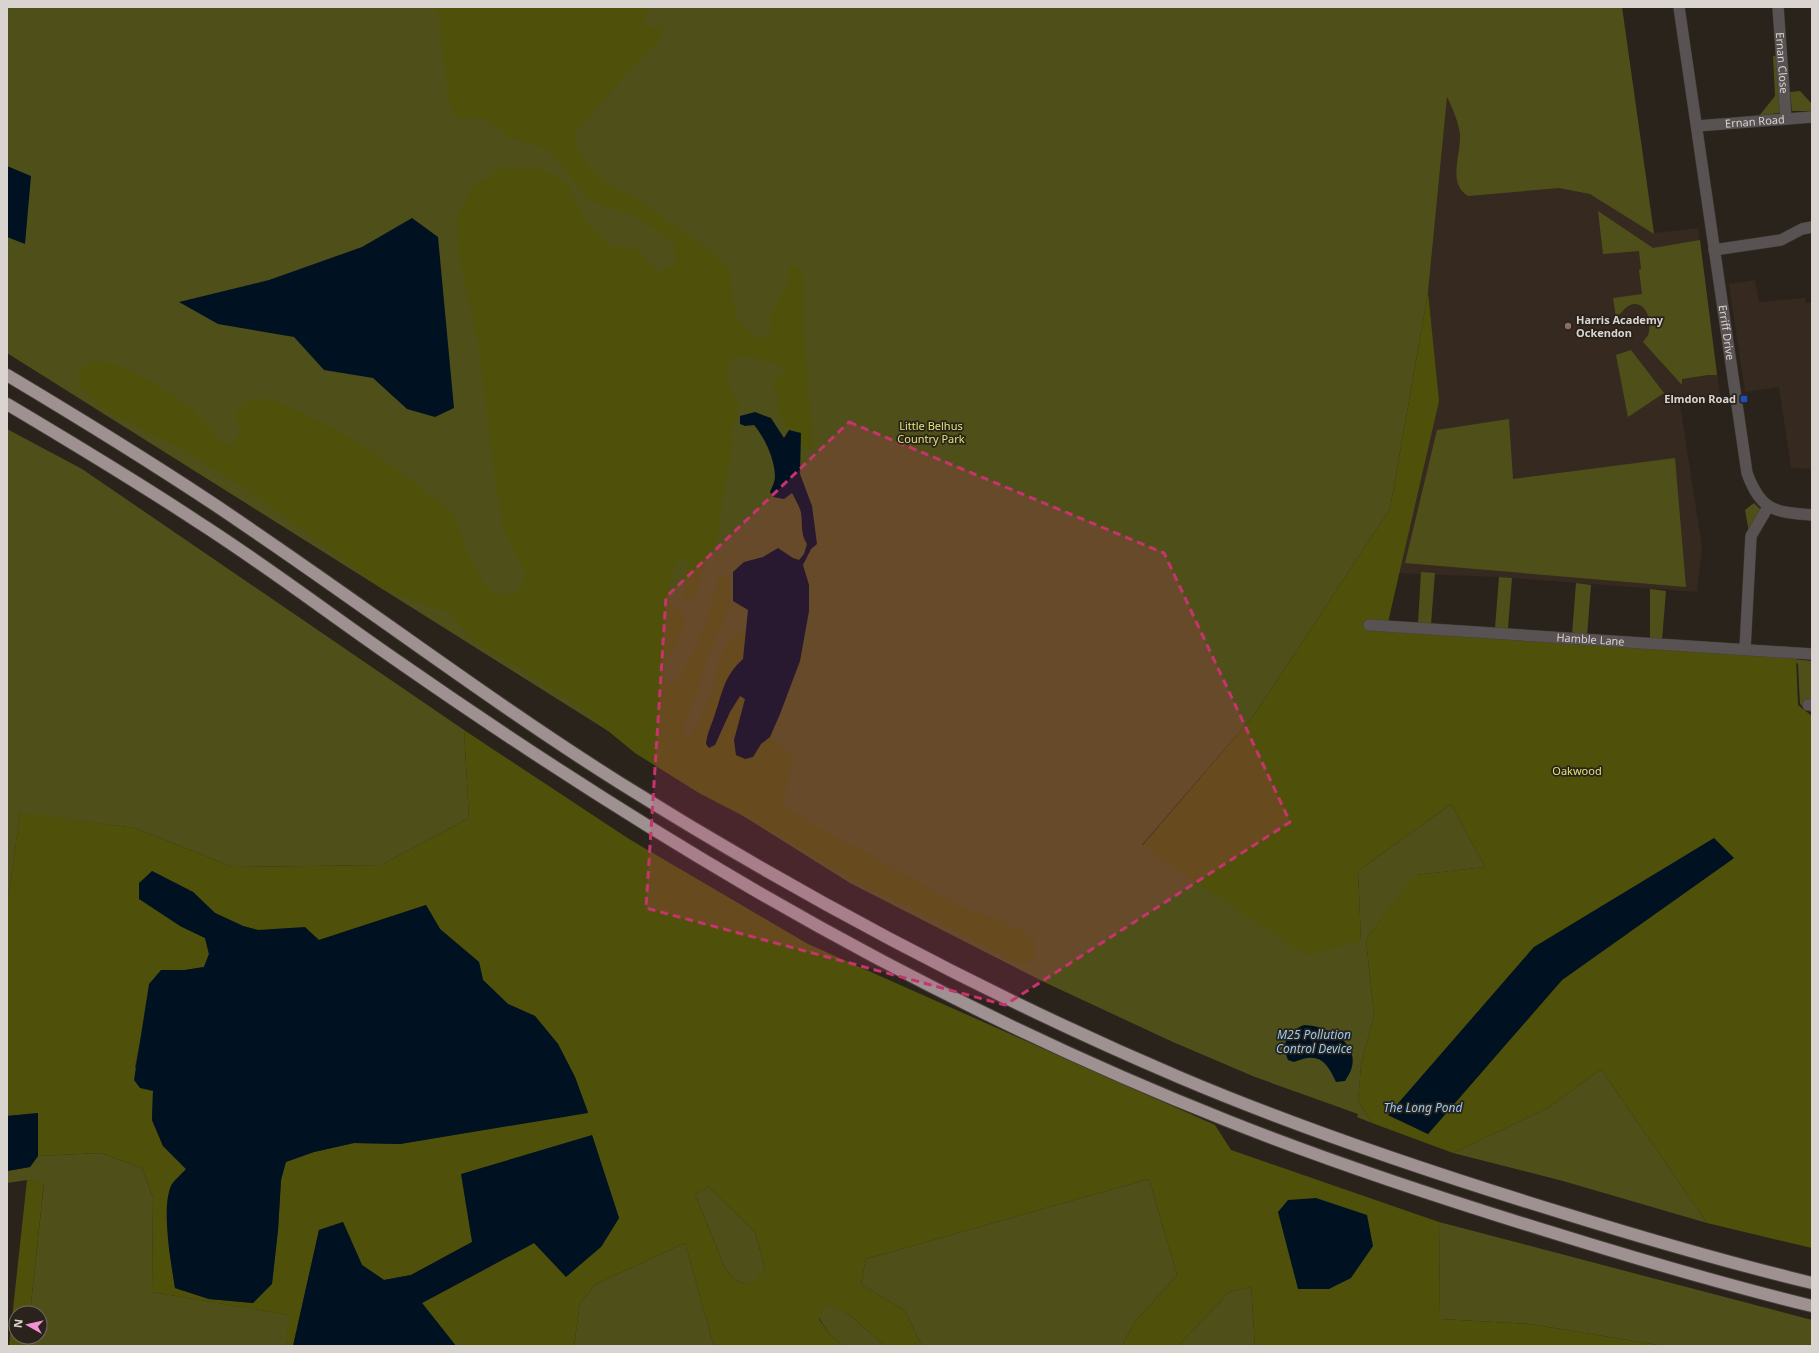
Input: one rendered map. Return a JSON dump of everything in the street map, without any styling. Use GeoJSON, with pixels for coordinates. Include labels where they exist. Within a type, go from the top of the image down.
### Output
{"type":"FeatureCollection","features":[{"type":"Feature","properties":{"kind":"highway"},"geometry":{"type":"LineString","coordinates":[[7,375],[199,494],[513,712],[618,781],[771,874],[878,934],[936,964],[1017,1004],[1125,1053],[1236,1100],[1348,1143],[1451,1179],[1603,1226],[1721,1260],[1812,1283]]}},
{"type":"Feature","properties":{"kind":"highway"},"geometry":{"type":"LineString","coordinates":[[7,404],[201,524],[448,696],[548,763],[651,828],[806,919],[968,1004],[1071,1054],[1175,1100],[1343,1165],[1479,1210],[1642,1260],[1812,1306]]}},
{"type":"Feature","properties":{"kind":"street","name":"Erriff Drive"},"geometry":{"type":"LineString","coordinates":[[1679,7],[1747,473],[1753,490],[1768,507]]}},
{"type":"Feature","properties":{"kind":"street","name":"Ernan Close"},"geometry":{"type":"LineString","coordinates":[[1778,7],[1786,119]]}},
{"type":"Feature","properties":{"kind":"street","name":"Ernan Road"},"geometry":{"type":"LineString","coordinates":[[1697,126],[1812,117]]}},
{"type":"Feature","properties":{"kind":"street"},"geometry":{"type":"LineString","coordinates":[[1714,250],[1781,240],[1802,229],[1812,227]]}},
{"type":"Feature","properties":{"kind":"street"},"geometry":{"type":"LineString","coordinates":[[1745,649],[1751,536],[1768,507],[1779,512],[1812,515]]}},
{"type":"Feature","properties":{"kind":"street","name":"Hamble Lane"},"geometry":{"type":"LineString","coordinates":[[1369,625],[1812,654]]}},
{"type":"Feature","properties":{"kind":"highlighted area"},"geometry":{"type":"Polygon","coordinates":[[[849,422],[1164,553],[1290,822],[1005,1005],[646,908],[666,597],[849,422]]]}},
{"type":"Feature","properties":{"kind":"shaded area","name":"Harris Academy Ockendon"},"geometry":{"type":"Polygon","coordinates":[[[1622,7],[1654,233],[1698,228],[1721,401],[1680,404],[1702,547],[1697,592],[1499,577],[1391,573],[1419,386],[1447,95],[1622,7]]]}},
{"type":"Feature","properties":{"kind":"shaded area"},"geometry":{"type":"Polygon","coordinates":[[[1755,280],[1759,302],[1805,298],[1806,303],[1812,303],[1812,469],[1791,468],[1779,387],[1745,392],[1729,284],[1755,280]]]}},
{"type":"Feature","properties":{"kind":"green space","name":"Little Belhus Country Park"},"geometry":{"type":"Polygon","coordinates":[[[7,7],[1622,7],[1654,234],[1590,194],[1559,188],[1468,196],[1462,191],[1458,184],[1456,168],[1460,143],[1460,131],[1447,97],[1428,292],[1390,509],[1254,715],[1142,845],[1361,941],[1358,871],[1451,804],[1485,867],[1416,875],[1366,939],[1374,1015],[1361,1065],[1358,1101],[1372,1123],[1357,1117],[1358,1114],[1255,1077],[1173,1042],[1044,982],[850,883],[7,353],[7,7]]]}},
{"type":"Feature","properties":{"kind":"green space"},"geometry":{"type":"Polygon","coordinates":[[[437,7],[647,7],[645,24],[654,29],[664,25],[659,41],[630,70],[576,133],[574,144],[586,163],[606,183],[643,202],[713,254],[731,272],[732,296],[736,312],[743,326],[751,334],[763,339],[771,333],[770,316],[787,285],[790,265],[802,271],[804,295],[804,335],[813,448],[809,450],[801,443],[800,433],[789,430],[782,420],[773,386],[775,378],[784,373],[783,367],[746,356],[733,358],[729,361],[728,373],[730,384],[740,405],[731,431],[732,452],[723,497],[718,539],[701,574],[696,597],[689,601],[683,597],[688,561],[683,557],[677,562],[671,578],[668,600],[674,609],[684,613],[684,626],[665,669],[665,677],[668,684],[675,683],[684,671],[703,631],[720,575],[727,575],[731,594],[728,611],[708,656],[686,718],[683,734],[690,736],[695,730],[709,698],[716,678],[721,656],[728,642],[741,630],[746,632],[743,659],[732,671],[729,677],[722,692],[707,736],[706,744],[709,748],[715,744],[739,696],[745,699],[734,740],[753,757],[761,744],[770,737],[792,755],[790,775],[782,803],[812,825],[876,858],[961,907],[1005,923],[1034,937],[1034,960],[1023,964],[1002,955],[936,920],[859,883],[778,834],[699,793],[635,753],[574,703],[470,638],[447,612],[382,589],[252,493],[179,448],[105,410],[78,384],[80,369],[93,360],[124,367],[156,385],[192,409],[221,440],[231,446],[241,432],[235,413],[250,398],[274,400],[322,422],[364,446],[418,485],[453,513],[469,557],[486,586],[499,596],[519,590],[526,575],[503,529],[491,451],[479,347],[460,263],[456,218],[474,186],[500,169],[537,166],[569,185],[585,221],[612,246],[638,248],[656,272],[675,265],[674,243],[636,216],[587,199],[556,157],[540,146],[509,138],[484,118],[457,118],[449,103],[437,7]]]}},
{"type":"Feature","properties":{"kind":"green space"},"geometry":{"type":"Polygon","coordinates":[[[1780,55],[1784,112],[1759,116],[1775,96],[1773,56],[1780,55]]]}},
{"type":"Feature","properties":{"kind":"green space"},"geometry":{"type":"Polygon","coordinates":[[[1800,91],[1812,104],[1812,111],[1792,111],[1790,92],[1800,91]]]}},
{"type":"Feature","properties":{"kind":"green space"},"geometry":{"type":"Polygon","coordinates":[[[1598,211],[1653,248],[1700,240],[1717,375],[1682,379],[1682,385],[1643,342],[1648,334],[1650,326],[1646,311],[1638,304],[1634,304],[1628,306],[1616,318],[1613,298],[1642,294],[1639,270],[1641,269],[1639,251],[1603,254],[1598,211]]]}},
{"type":"Feature","properties":{"kind":"green space","name":"Oakwood"},"geometry":{"type":"Polygon","coordinates":[[[1428,292],[1439,401],[1386,631],[1796,657],[1798,705],[1812,716],[1812,1248],[1707,1223],[1601,1069],[1548,1108],[1453,1153],[1372,1123],[1358,1101],[1361,1065],[1374,1015],[1366,939],[1415,875],[1485,867],[1451,804],[1358,871],[1361,941],[1305,955],[1142,846],[1254,715],[1390,509],[1428,292]],[[1734,858],[1534,947],[1388,1115],[1428,1134],[1562,980],[1734,858]]]}},
{"type":"Feature","properties":{"kind":"green space"},"geometry":{"type":"Polygon","coordinates":[[[1631,350],[1664,393],[1628,417],[1616,355],[1631,350]]]}},
{"type":"Feature","properties":{"kind":"green space"},"geometry":{"type":"Polygon","coordinates":[[[1509,419],[1513,479],[1675,458],[1686,587],[1405,563],[1437,430],[1509,419]]]}},
{"type":"Feature","properties":{"kind":"green space"},"geometry":{"type":"Polygon","coordinates":[[[7,429],[82,469],[464,730],[469,818],[381,865],[233,867],[135,828],[20,813],[9,894],[7,895],[7,429]]]}},
{"type":"Feature","properties":{"kind":"green space"},"geometry":{"type":"Polygon","coordinates":[[[1754,503],[1761,510],[1749,532],[1745,510],[1754,503]]]}},
{"type":"Feature","properties":{"kind":"green space"},"geometry":{"type":"Polygon","coordinates":[[[1421,572],[1435,573],[1431,624],[1418,624],[1421,572]]]}},
{"type":"Feature","properties":{"kind":"green space"},"geometry":{"type":"Polygon","coordinates":[[[1499,577],[1512,578],[1508,628],[1495,628],[1499,577]]]}},
{"type":"Feature","properties":{"kind":"green space"},"geometry":{"type":"Polygon","coordinates":[[[1576,583],[1591,585],[1587,636],[1572,635],[1576,583]]]}},
{"type":"Feature","properties":{"kind":"green space"},"geometry":{"type":"Polygon","coordinates":[[[1650,589],[1666,591],[1662,640],[1650,639],[1650,589]]]}},
{"type":"Feature","properties":{"kind":"green space"},"geometry":{"type":"Polygon","coordinates":[[[1793,659],[1812,661],[1812,713],[1800,704],[1798,664],[1793,659]]]}},
{"type":"Feature","properties":{"kind":"green space"},"geometry":{"type":"Polygon","coordinates":[[[464,730],[629,839],[808,944],[1215,1125],[1231,1150],[1439,1222],[1440,1319],[1530,1324],[1664,1346],[1255,1346],[1251,1287],[1229,1292],[1178,1346],[1122,1346],[1134,1323],[1177,1275],[1149,1179],[866,1259],[861,1284],[905,1311],[922,1346],[885,1346],[851,1316],[826,1304],[819,1319],[830,1335],[844,1346],[714,1346],[685,1243],[596,1284],[580,1303],[574,1346],[456,1346],[422,1303],[534,1243],[601,1247],[619,1218],[592,1135],[472,1242],[411,1275],[384,1280],[362,1265],[343,1222],[319,1230],[293,1346],[286,1346],[289,1315],[152,1292],[153,1198],[142,1168],[101,1153],[38,1156],[38,1113],[7,1116],[7,895],[9,894],[20,812],[135,828],[233,867],[381,865],[469,818],[464,730]],[[152,871],[180,926],[205,938],[209,954],[204,967],[185,970],[161,970],[143,1027],[135,1067],[153,1091],[152,1120],[163,1146],[186,1169],[171,1185],[167,1211],[169,1248],[175,1288],[209,1299],[253,1303],[272,1283],[278,1230],[281,1180],[285,1162],[314,1152],[354,1143],[400,1144],[588,1112],[575,1077],[558,1044],[535,1016],[508,1004],[483,980],[479,962],[440,929],[426,905],[319,940],[279,930],[258,930],[243,926],[215,913],[193,892],[152,871]],[[709,1187],[695,1194],[725,1268],[735,1280],[745,1284],[754,1281],[765,1269],[755,1232],[709,1187]]]}},
{"type":"Feature","properties":{"kind":"green space"},"geometry":{"type":"Polygon","coordinates":[[[1601,1069],[1707,1223],[1563,1181],[1453,1153],[1548,1108],[1601,1069]]]}},
{"type":"Feature","properties":{"kind":"green space"},"geometry":{"type":"Polygon","coordinates":[[[101,1153],[142,1168],[153,1198],[152,1292],[290,1315],[286,1346],[26,1346],[48,1345],[48,1305],[31,1305],[44,1183],[27,1180],[7,1183],[7,1171],[30,1167],[38,1156],[101,1153]]]}},
{"type":"Feature","properties":{"kind":"green space"},"geometry":{"type":"Polygon","coordinates":[[[1149,1179],[1177,1275],[1134,1323],[1122,1346],[922,1346],[905,1311],[861,1284],[866,1259],[1149,1179]]]}},
{"type":"Feature","properties":{"kind":"green space"},"geometry":{"type":"Polygon","coordinates":[[[27,1180],[44,1182],[31,1305],[13,1305],[27,1180]]]}},
{"type":"Feature","properties":{"kind":"green space"},"geometry":{"type":"Polygon","coordinates":[[[709,1187],[755,1232],[765,1269],[754,1282],[745,1284],[735,1280],[725,1268],[695,1194],[709,1187]]]}},
{"type":"Feature","properties":{"kind":"green space"},"geometry":{"type":"Polygon","coordinates":[[[1439,1222],[1812,1320],[1812,1346],[1664,1346],[1530,1324],[1440,1319],[1439,1222]]]}},
{"type":"Feature","properties":{"kind":"green space"},"geometry":{"type":"Polygon","coordinates":[[[685,1243],[714,1346],[574,1346],[580,1303],[596,1284],[685,1243]]]}},
{"type":"Feature","properties":{"kind":"green space"},"geometry":{"type":"Polygon","coordinates":[[[1251,1287],[1255,1346],[1178,1346],[1229,1292],[1251,1287]]]}},
{"type":"Feature","properties":{"kind":"green space"},"geometry":{"type":"Polygon","coordinates":[[[826,1303],[851,1316],[885,1346],[844,1346],[830,1335],[819,1318],[826,1303]]]}},
{"type":"Feature","properties":{"kind":"green space"},"geometry":{"type":"Polygon","coordinates":[[[9,1345],[26,1345],[26,1346],[9,1345]]]}},
{"type":"Feature","properties":{"kind":"water"},"geometry":{"type":"Polygon","coordinates":[[[7,166],[31,176],[25,244],[7,237],[7,166]]]}},
{"type":"Feature","properties":{"kind":"water"},"geometry":{"type":"Polygon","coordinates":[[[412,218],[438,237],[454,408],[435,417],[407,409],[373,378],[324,370],[294,337],[218,324],[179,302],[269,280],[362,247],[412,218]]]}},
{"type":"Feature","properties":{"kind":"water"},"geometry":{"type":"Polygon","coordinates":[[[755,412],[771,418],[784,438],[789,430],[801,433],[800,474],[812,506],[817,544],[811,549],[803,565],[809,585],[809,611],[800,661],[770,737],[761,744],[753,757],[745,759],[736,755],[734,740],[745,699],[740,696],[730,712],[715,745],[709,748],[706,744],[708,732],[725,684],[737,665],[743,659],[748,610],[733,601],[733,572],[744,562],[763,557],[778,548],[793,558],[799,560],[804,554],[807,544],[803,533],[802,517],[799,506],[792,493],[784,499],[773,497],[770,492],[775,477],[775,470],[769,450],[762,436],[754,425],[745,426],[740,424],[740,416],[755,412]]]}},
{"type":"Feature","properties":{"kind":"water","name":"The Long Pond"},"geometry":{"type":"Polygon","coordinates":[[[1714,838],[1734,858],[1562,980],[1428,1134],[1388,1115],[1534,947],[1714,838]]]}},
{"type":"Feature","properties":{"kind":"water"},"geometry":{"type":"Polygon","coordinates":[[[152,871],[193,892],[215,913],[243,926],[258,930],[305,927],[319,940],[426,905],[440,929],[479,962],[483,980],[508,1004],[535,1016],[558,1044],[575,1077],[588,1113],[400,1144],[354,1143],[314,1152],[286,1162],[281,1180],[278,1230],[272,1284],[253,1303],[209,1299],[175,1288],[168,1236],[168,1196],[171,1186],[186,1169],[163,1146],[152,1120],[153,1091],[140,1088],[134,1080],[149,984],[161,970],[185,970],[204,967],[209,954],[205,938],[180,926],[139,899],[139,883],[152,871]]]}},
{"type":"Feature","properties":{"kind":"water","name":"M25 Pollution Control Device"},"geometry":{"type":"Polygon","coordinates":[[[1304,1025],[1315,1026],[1326,1030],[1345,1042],[1353,1059],[1351,1070],[1345,1081],[1336,1082],[1325,1063],[1315,1058],[1302,1059],[1294,1062],[1288,1060],[1285,1048],[1287,1038],[1293,1031],[1304,1025]]]}},
{"type":"Feature","properties":{"kind":"water"},"geometry":{"type":"Polygon","coordinates":[[[38,1113],[38,1156],[30,1167],[7,1171],[7,1116],[38,1113]]]}},
{"type":"Feature","properties":{"kind":"water"},"geometry":{"type":"Polygon","coordinates":[[[592,1135],[619,1218],[601,1247],[566,1277],[534,1243],[422,1303],[456,1346],[293,1346],[319,1230],[343,1222],[362,1265],[384,1280],[411,1275],[472,1242],[461,1174],[592,1135]]]}},
{"type":"Feature","properties":{"kind":"water"},"geometry":{"type":"Polygon","coordinates":[[[1316,1198],[1367,1215],[1373,1246],[1351,1278],[1329,1289],[1298,1289],[1278,1212],[1288,1200],[1316,1198]]]}},
{"type":"Feature","properties":{"kind":"place","name":"Harris Academy Ockendon"},"geometry":{"type":"Point","coordinates":[1568,326]}},
{"type":"Feature","properties":{"kind":"place","name":"Elmdon Road"},"geometry":{"type":"Point","coordinates":[1744,399]}}]}
